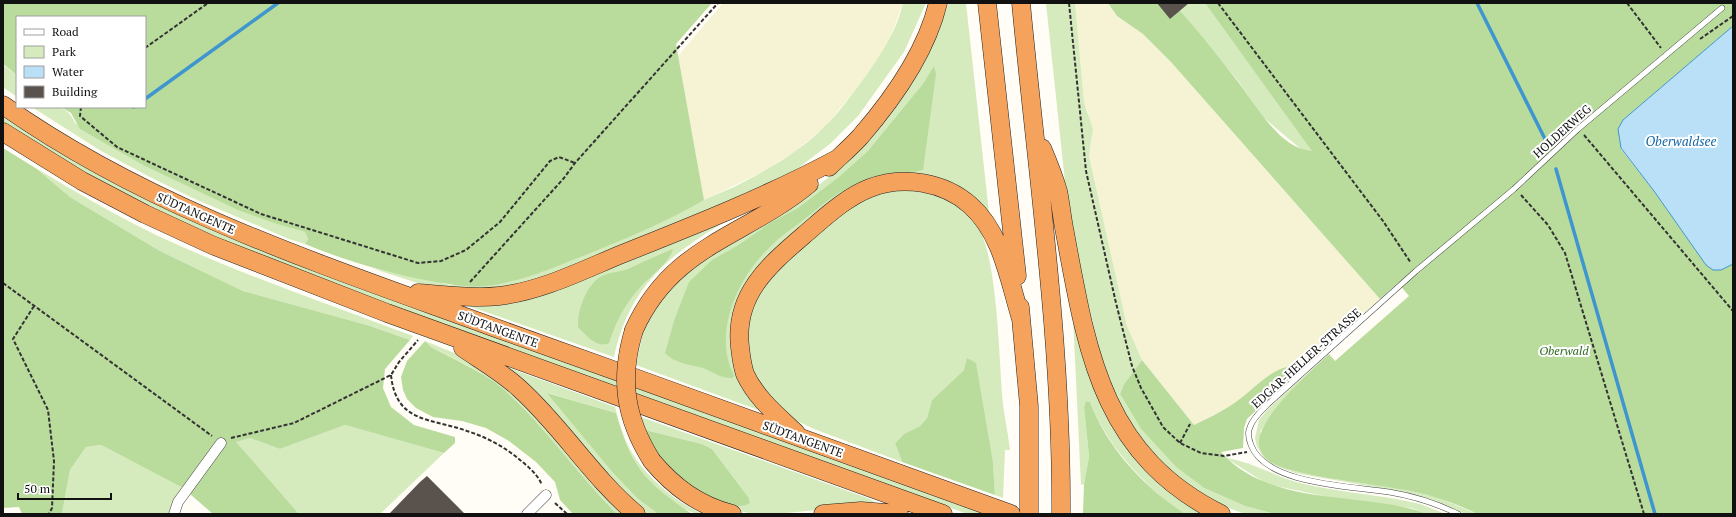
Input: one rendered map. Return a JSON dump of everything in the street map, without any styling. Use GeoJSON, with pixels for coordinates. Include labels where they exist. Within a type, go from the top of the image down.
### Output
{"type":"FeatureCollection","features":[{"type":"Feature","properties":{"kind":"highway"},"geometry":{"type":"LineString","coordinates":[[732,514],[711,507],[686,494],[673,484],[652,460],[639,439],[632,423],[626,392],[625,369],[634,330],[655,293],[684,264],[723,237],[804,188],[859,138],[898,86],[919,51],[935,15],[938,3]]}},
{"type":"Feature","properties":{"kind":"highway"},"geometry":{"type":"LineString","coordinates":[[987,3],[1029,406],[1029,514]]}},
{"type":"Feature","properties":{"kind":"highway"},"geometry":{"type":"LineString","coordinates":[[1021,3],[1032,119],[1052,290],[1059,406],[1061,514]]}},
{"type":"Feature","properties":{"kind":"highway","name":"SÜDTANGENTE"},"geometry":{"type":"LineString","coordinates":[[3,105],[86,158],[174,204],[288,252],[1011,514]]}},
{"type":"Feature","properties":{"kind":"highway"},"geometry":{"type":"LineString","coordinates":[[1032,119],[1058,190],[1081,316],[1095,368],[1106,395],[1126,433],[1149,462],[1187,494],[1221,514]]}},
{"type":"Feature","properties":{"kind":"highway","name":"SÜDTANGENTE"},"geometry":{"type":"LineString","coordinates":[[3,132],[82,181],[146,214],[212,245],[437,331],[943,514]]}},
{"type":"Feature","properties":{"kind":"highway"},"geometry":{"type":"LineString","coordinates":[[393,291],[471,297],[498,296],[525,292],[572,275],[742,206],[795,181],[837,158]]}},
{"type":"Feature","properties":{"kind":"highway"},"geometry":{"type":"LineString","coordinates":[[803,439],[756,392],[745,373],[741,358],[739,339],[743,307],[759,278],[770,264],[825,217],[847,201],[871,188],[898,182],[926,183],[949,192],[970,204],[987,223],[999,245],[1021,319]]}},
{"type":"Feature","properties":{"kind":"highway"},"geometry":{"type":"LineString","coordinates":[[437,331],[490,366],[520,389],[551,421],[599,479],[636,514]]}},
{"type":"Feature","properties":{"kind":"highway"},"geometry":{"type":"LineString","coordinates":[[823,514],[861,511],[899,514]]}},
{"type":"Feature","properties":{"kind":"street"},"geometry":{"type":"LineString","coordinates":[[174,514],[178,502],[221,443]]}},
{"type":"Feature","properties":{"kind":"street"},"geometry":{"type":"LineString","coordinates":[[527,514],[549,498]]}},
{"type":"Feature","properties":{"kind":"lane","name":"HOLDERWEG"},"geometry":{"type":"LineString","coordinates":[[1416,271],[1514,189],[1578,129],[1722,8]]}},
{"type":"Feature","properties":{"kind":"lane","name":"EDGAR-HELLER-STRASSE"},"geometry":{"type":"LineString","coordinates":[[1252,450],[1249,429],[1258,414],[1416,271]]}},
{"type":"Feature","properties":{"kind":"lane"},"geometry":{"type":"LineString","coordinates":[[1252,450],[1261,461],[1271,469],[1290,476],[1390,492],[1424,500],[1458,514]]}},
{"type":"Feature","properties":{"kind":"path"},"geometry":{"type":"LineString","coordinates":[[146,47],[208,3]]}},
{"type":"Feature","properties":{"kind":"path"},"geometry":{"type":"LineString","coordinates":[[483,268],[718,3]]}},
{"type":"Feature","properties":{"kind":"path"},"geometry":{"type":"LineString","coordinates":[[1069,3],[1086,171],[1116,303],[1132,366],[1141,388],[1163,427],[1180,443],[1202,453],[1224,456],[1243,454],[1252,450]]}},
{"type":"Feature","properties":{"kind":"path"},"geometry":{"type":"LineString","coordinates":[[1218,3],[1383,222],[1416,271]]}},
{"type":"Feature","properties":{"kind":"path"},"geometry":{"type":"LineString","coordinates":[[1627,3],[1666,55]]}},
{"type":"Feature","properties":{"kind":"path"},"geometry":{"type":"LineString","coordinates":[[81,108],[80,116],[117,147],[261,214],[418,263],[441,261],[466,250],[500,222],[550,161],[558,157],[575,163]]}},
{"type":"Feature","properties":{"kind":"path"},"geometry":{"type":"LineString","coordinates":[[1578,129],[1733,311]]}},
{"type":"Feature","properties":{"kind":"path"},"geometry":{"type":"LineString","coordinates":[[1514,189],[1548,224],[1565,253],[1644,514]]}},
{"type":"Feature","properties":{"kind":"path"},"geometry":{"type":"LineString","coordinates":[[3,283],[221,443],[232,438],[294,423],[391,375],[399,362]]}},
{"type":"Feature","properties":{"kind":"path"},"geometry":{"type":"LineString","coordinates":[[34,306],[13,339],[48,410],[54,461],[52,508],[49,514]]}},
{"type":"Feature","properties":{"kind":"path"},"geometry":{"type":"LineString","coordinates":[[391,375],[394,392],[402,405],[416,416],[428,422],[466,430],[487,438],[513,454],[530,468],[540,480],[549,498],[567,514]]}},
{"type":"Feature","properties":{"kind":"path"},"geometry":{"type":"LineString","coordinates":[[1180,443],[1190,424]]}},
{"type":"Feature","properties":{"kind":"shaded area"},"geometry":{"type":"Polygon","coordinates":[[[723,3],[903,3],[887,46],[855,90],[825,127],[794,152],[762,172],[704,200],[678,56],[723,3]]]}},
{"type":"Feature","properties":{"kind":"shaded area"},"geometry":{"type":"Polygon","coordinates":[[[1075,3],[1108,3],[1117,16],[1143,34],[1171,62],[1380,299],[1301,368],[1294,366],[1231,406],[1194,425],[1142,360],[1127,326],[1089,156],[1092,139],[1088,111],[1084,102],[1075,3]]]}},
{"type":"Feature","properties":{"kind":"green space"},"geometry":{"type":"Polygon","coordinates":[[[3,3],[712,3],[676,44],[704,200],[629,237],[536,274],[512,281],[487,286],[466,286],[414,278],[367,266],[305,244],[308,239],[305,232],[238,210],[143,165],[80,129],[71,113],[63,108],[146,108],[146,16],[16,16],[16,74],[3,64],[3,3]]]}},
{"type":"Feature","properties":{"kind":"green space"},"geometry":{"type":"Polygon","coordinates":[[[903,3],[926,3],[904,52],[858,116],[831,143],[788,176],[552,275],[499,291],[430,287],[371,268],[451,285],[486,286],[513,281],[734,187],[770,168],[793,153],[831,120],[867,74],[884,49],[897,22],[903,3]]]}},
{"type":"Feature","properties":{"kind":"green space"},"geometry":{"type":"Polygon","coordinates":[[[949,3],[966,3],[989,213],[981,205],[873,180],[737,309],[761,411],[636,365],[643,333],[658,301],[686,272],[713,253],[792,206],[843,166],[863,146],[934,40],[949,3]]]}},
{"type":"Feature","properties":{"kind":"green space"},"geometry":{"type":"Polygon","coordinates":[[[1046,3],[1075,3],[1084,102],[1093,129],[1089,156],[1127,326],[1142,360],[1124,384],[1120,394],[1141,429],[1176,467],[1204,488],[1245,506],[1275,514],[1245,514],[1219,504],[1189,485],[1159,460],[1126,418],[1105,372],[1083,283],[1066,191],[1046,3]]]}},
{"type":"Feature","properties":{"kind":"green space","name":"Oberwald"},"geometry":{"type":"Polygon","coordinates":[[[1108,3],[1173,3],[1243,88],[1268,123],[1288,142],[1300,148],[1312,151],[1205,3],[1733,3],[1733,26],[1623,120],[1621,149],[1654,191],[1697,252],[1729,266],[1733,264],[1733,514],[1477,514],[1455,504],[1420,493],[1312,475],[1287,469],[1269,461],[1260,449],[1259,443],[1261,433],[1267,421],[1286,396],[1329,354],[1335,361],[1409,296],[1398,283],[1380,299],[1171,62],[1143,34],[1117,16],[1108,3]]]}},
{"type":"Feature","properties":{"kind":"green space"},"geometry":{"type":"Polygon","coordinates":[[[1173,3],[1205,3],[1313,151],[1302,150],[1263,117],[1239,82],[1173,3]]]}},
{"type":"Feature","properties":{"kind":"green space"},"geometry":{"type":"Polygon","coordinates":[[[3,65],[16,74],[16,96],[3,87],[3,65]]]}},
{"type":"Feature","properties":{"kind":"green space"},"geometry":{"type":"Polygon","coordinates":[[[934,66],[936,74],[923,170],[880,175],[840,192],[773,244],[758,260],[747,274],[739,290],[727,324],[726,342],[728,359],[734,375],[733,378],[721,376],[703,368],[678,362],[669,357],[665,353],[675,318],[689,282],[712,260],[737,246],[770,223],[798,208],[839,177],[868,151],[923,84],[934,66]]]}},
{"type":"Feature","properties":{"kind":"green space"},"geometry":{"type":"Polygon","coordinates":[[[34,108],[63,109],[71,116],[75,123],[187,184],[245,211],[305,232],[308,239],[305,244],[289,239],[195,199],[101,151],[34,108]]]}},
{"type":"Feature","properties":{"kind":"green space"},"geometry":{"type":"Polygon","coordinates":[[[3,113],[99,173],[989,514],[967,514],[420,317],[236,247],[149,208],[85,174],[3,122],[3,113]]]}},
{"type":"Feature","properties":{"kind":"green space"},"geometry":{"type":"Polygon","coordinates":[[[3,148],[37,169],[70,197],[160,251],[243,291],[367,325],[410,340],[385,369],[383,388],[391,407],[414,425],[455,437],[455,443],[444,453],[345,425],[280,449],[250,438],[236,442],[299,514],[213,514],[183,488],[101,445],[86,447],[70,470],[62,514],[22,514],[19,507],[3,508],[3,148]]]}},
{"type":"Feature","properties":{"kind":"green space"},"geometry":{"type":"Polygon","coordinates":[[[37,169],[81,195],[156,235],[220,263],[413,336],[410,340],[367,325],[243,291],[160,251],[70,197],[37,169]]]}},
{"type":"Feature","properties":{"kind":"green space"},"geometry":{"type":"Polygon","coordinates":[[[888,190],[913,191],[935,195],[945,199],[965,213],[975,223],[982,236],[988,254],[996,303],[1003,400],[1010,450],[1005,450],[1003,498],[995,495],[993,463],[964,370],[932,400],[927,418],[920,426],[904,434],[895,443],[902,462],[814,429],[795,420],[777,408],[755,380],[746,349],[751,303],[771,273],[858,200],[888,190]]]}},
{"type":"Feature","properties":{"kind":"green space"},"geometry":{"type":"Polygon","coordinates":[[[718,223],[718,226],[698,238],[681,251],[651,280],[628,314],[620,334],[614,357],[463,304],[718,223]]]}},
{"type":"Feature","properties":{"kind":"green space"},"geometry":{"type":"Polygon","coordinates":[[[673,249],[667,260],[632,297],[617,322],[609,343],[596,343],[578,327],[579,313],[584,297],[598,279],[607,274],[628,269],[673,249]]]}},
{"type":"Feature","properties":{"kind":"green space"},"geometry":{"type":"Polygon","coordinates":[[[1073,317],[1090,377],[1100,402],[1117,434],[1206,514],[1186,515],[1157,493],[1136,473],[1118,451],[1103,428],[1090,402],[1086,401],[1084,407],[1089,457],[1084,484],[1081,485],[1073,317]]]}},
{"type":"Feature","properties":{"kind":"green space"},"geometry":{"type":"Polygon","coordinates":[[[425,341],[464,357],[511,388],[626,514],[617,514],[546,432],[500,386],[476,370],[431,347],[425,341]]]}},
{"type":"Feature","properties":{"kind":"green space"},"geometry":{"type":"Polygon","coordinates":[[[425,341],[431,347],[476,370],[500,386],[546,432],[617,514],[573,514],[560,500],[555,482],[536,462],[509,441],[486,428],[462,421],[433,417],[416,408],[407,399],[403,390],[401,377],[407,361],[425,341]]]}},
{"type":"Feature","properties":{"kind":"green space"},"geometry":{"type":"Polygon","coordinates":[[[967,358],[976,363],[993,463],[995,495],[902,462],[895,443],[904,434],[920,426],[927,418],[932,400],[964,370],[967,358]]]}},
{"type":"Feature","properties":{"kind":"green space"},"geometry":{"type":"Polygon","coordinates":[[[1142,360],[1194,425],[1217,414],[1238,401],[1264,379],[1282,368],[1301,368],[1247,419],[1244,428],[1243,448],[1221,452],[1242,470],[1266,482],[1292,490],[1375,502],[1403,507],[1428,514],[1275,514],[1245,506],[1204,488],[1176,467],[1141,429],[1120,394],[1124,384],[1142,360]]]}},
{"type":"Feature","properties":{"kind":"green space"},"geometry":{"type":"Polygon","coordinates":[[[504,366],[615,407],[619,421],[616,413],[548,393],[613,473],[637,498],[658,514],[643,514],[504,366]]]}},
{"type":"Feature","properties":{"kind":"green space"},"geometry":{"type":"Polygon","coordinates":[[[1304,376],[1267,421],[1260,432],[1289,470],[1333,479],[1398,488],[1440,498],[1477,514],[1466,514],[1429,500],[1402,492],[1295,473],[1271,464],[1264,458],[1257,447],[1255,438],[1259,420],[1268,409],[1304,376]]]}},
{"type":"Feature","properties":{"kind":"green space"},"geometry":{"type":"Polygon","coordinates":[[[547,393],[616,413],[628,447],[642,472],[676,503],[692,514],[658,514],[637,498],[613,473],[547,393]]]}},
{"type":"Feature","properties":{"kind":"green space"},"geometry":{"type":"Polygon","coordinates":[[[1086,401],[1090,402],[1107,435],[1128,465],[1141,479],[1185,514],[1083,514],[1084,484],[1089,457],[1084,407],[1086,401]]]}},
{"type":"Feature","properties":{"kind":"green space"},"geometry":{"type":"Polygon","coordinates":[[[641,417],[870,499],[877,504],[776,514],[754,514],[738,511],[712,502],[669,469],[655,451],[673,470],[715,499],[750,503],[749,498],[712,449],[702,444],[645,430],[641,417]]]}},
{"type":"Feature","properties":{"kind":"green space"},"geometry":{"type":"Polygon","coordinates":[[[345,425],[444,453],[380,514],[299,514],[235,442],[250,438],[280,449],[345,425]]]}},
{"type":"Feature","properties":{"kind":"green space"},"geometry":{"type":"Polygon","coordinates":[[[645,430],[702,444],[712,449],[749,498],[750,503],[740,506],[728,504],[702,492],[689,483],[677,474],[661,457],[645,430]]]}},
{"type":"Feature","properties":{"kind":"green space"},"geometry":{"type":"Polygon","coordinates":[[[622,432],[636,459],[652,478],[682,503],[703,514],[685,509],[663,494],[644,475],[625,441],[622,432]]]}},
{"type":"Feature","properties":{"kind":"green space"},"geometry":{"type":"Polygon","coordinates":[[[101,445],[183,488],[171,514],[62,514],[70,470],[86,447],[101,445]]]}},
{"type":"Feature","properties":{"kind":"green space"},"geometry":{"type":"Polygon","coordinates":[[[1226,458],[1246,463],[1304,484],[1406,501],[1420,504],[1446,514],[1428,514],[1411,508],[1338,499],[1267,484],[1226,458]]]}},
{"type":"Feature","properties":{"kind":"water","name":"Oberwaldsee"},"geometry":{"type":"Polygon","coordinates":[[[1733,26],[1733,264],[1721,270],[1713,270],[1706,265],[1654,191],[1621,148],[1618,129],[1623,120],[1733,26]]]}},
{"type":"Feature","properties":{"kind":"building"},"geometry":{"type":"Polygon","coordinates":[[[1157,3],[1189,3],[1170,19],[1157,3]]]}},
{"type":"Feature","properties":{"kind":"building"},"geometry":{"type":"Polygon","coordinates":[[[427,476],[465,514],[389,514],[420,482],[427,476]]]}},
{"type":"Feature","properties":{"kind":"waterway"},"geometry":{"type":"LineString","coordinates":[[146,98],[278,3]]}},
{"type":"Feature","properties":{"kind":"waterway"},"geometry":{"type":"LineString","coordinates":[[1477,3],[1545,139]]}},
{"type":"Feature","properties":{"kind":"waterway"},"geometry":{"type":"LineString","coordinates":[[1556,169],[1655,514]]}}]}
